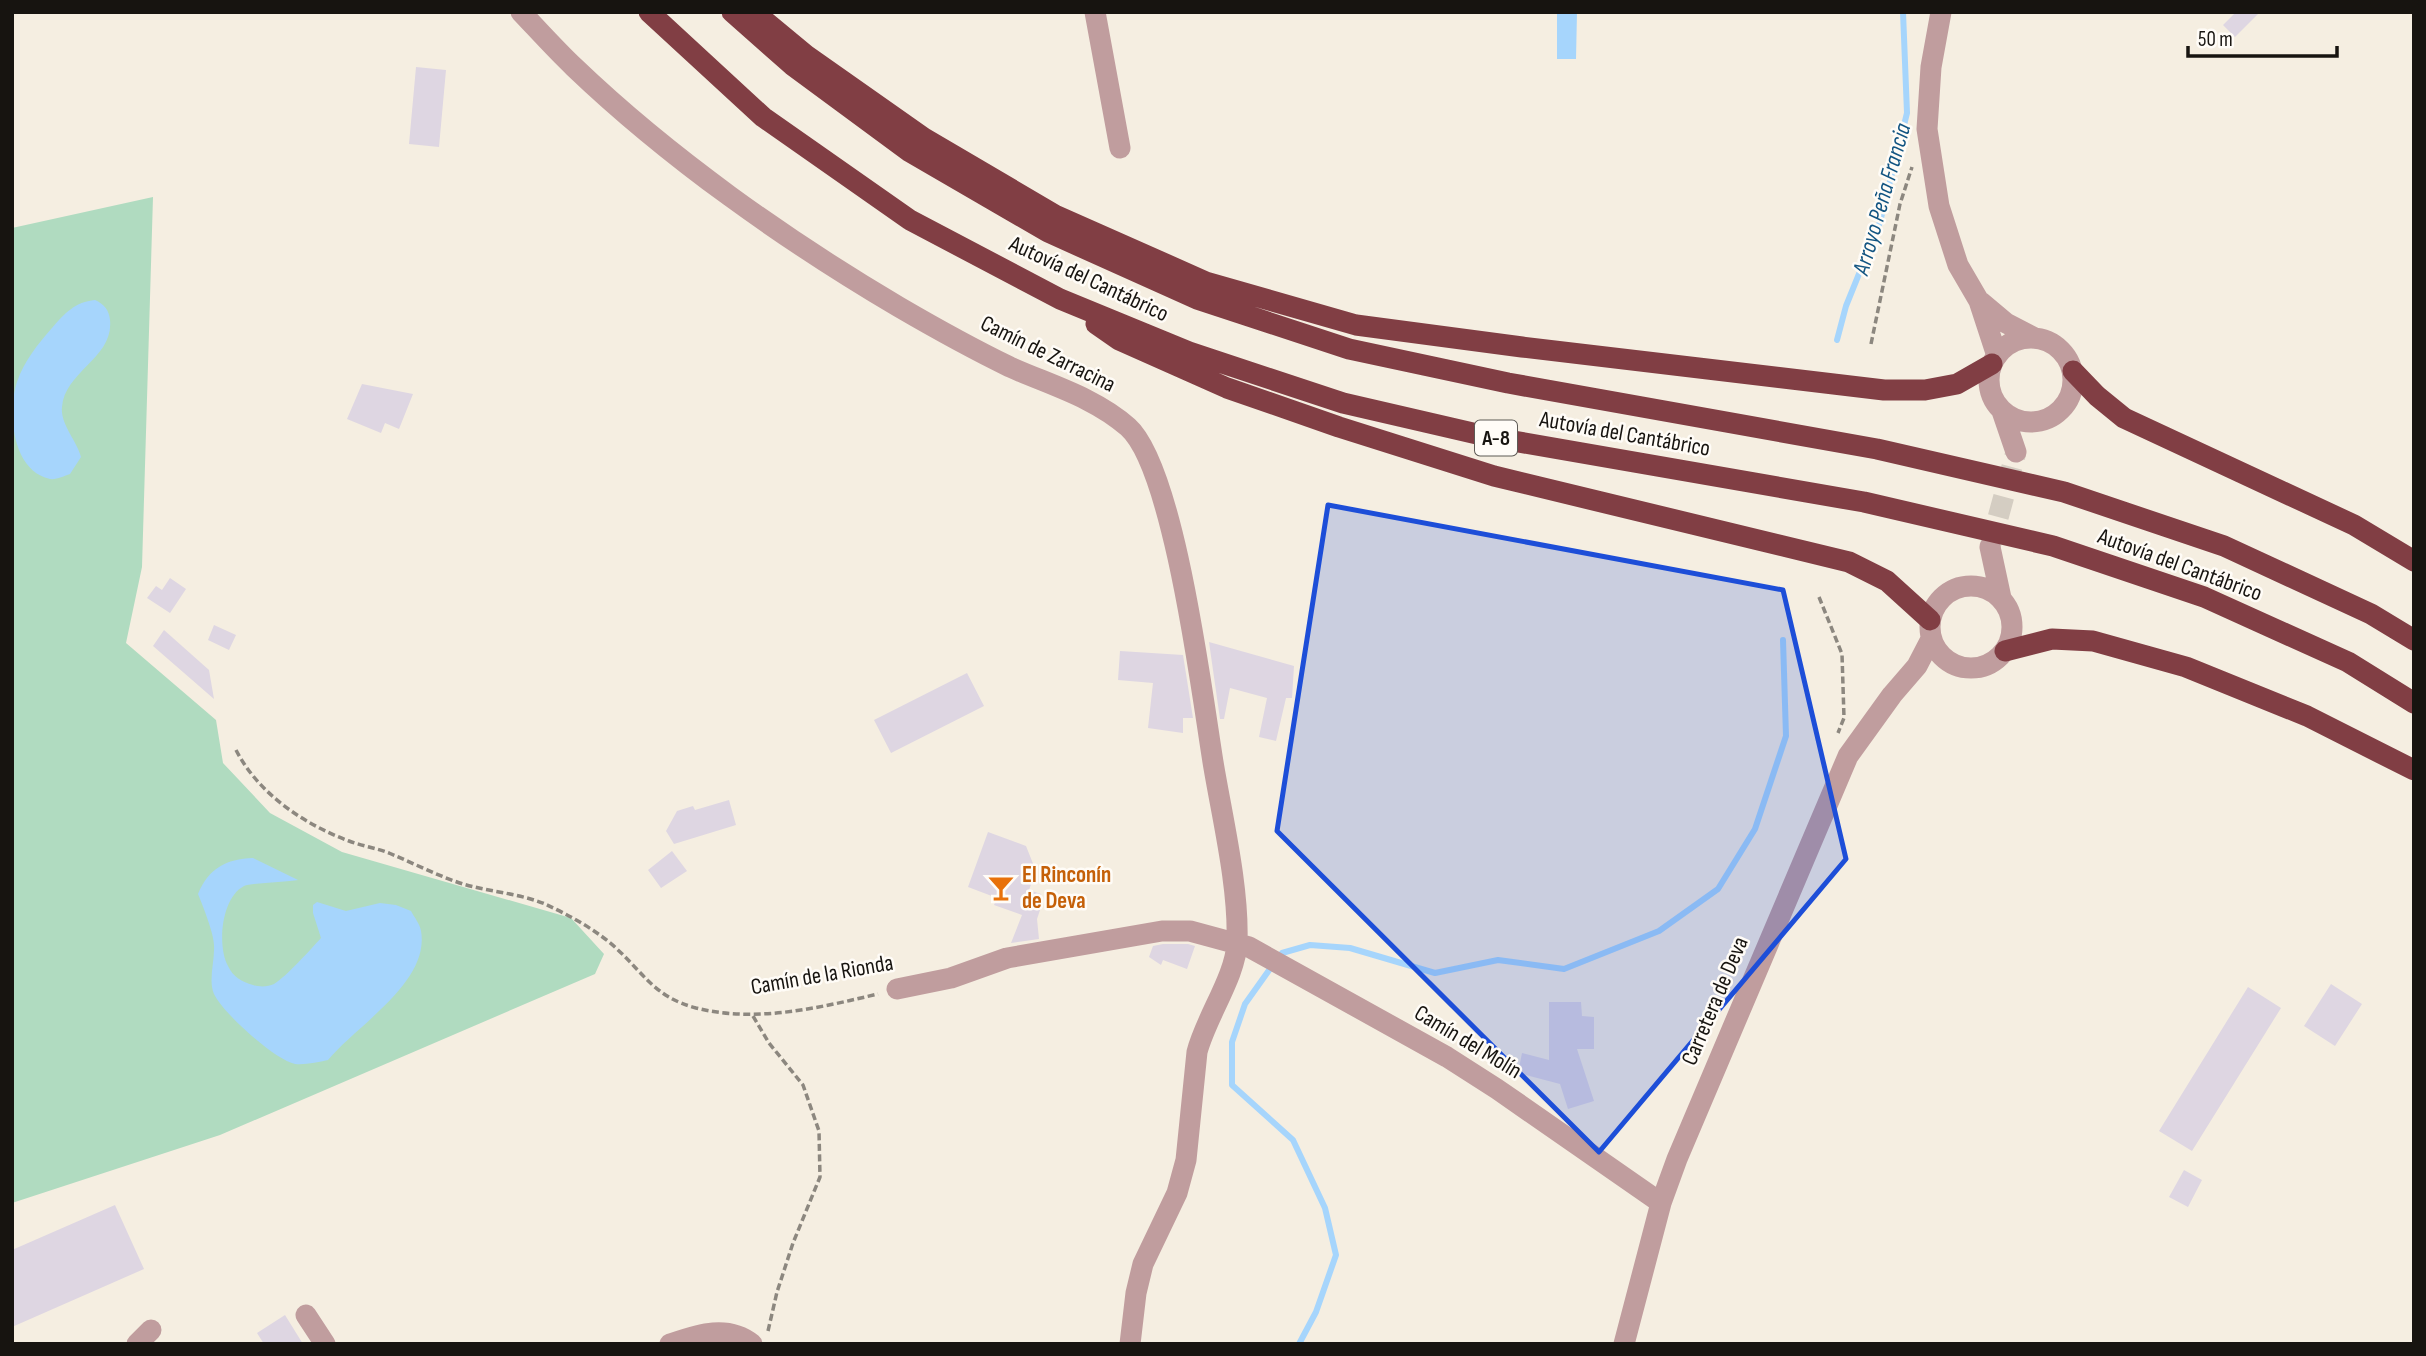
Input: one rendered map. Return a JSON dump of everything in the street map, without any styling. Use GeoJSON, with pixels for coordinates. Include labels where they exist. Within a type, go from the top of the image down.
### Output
{"type":"FeatureCollection","features":[{"type":"Feature","properties":{"kind":"highway","name":"Autovía del Cantábrico"},"geometry":{"type":"LineString","coordinates":[[649,12],[763,117],[899,212],[1060,299],[1189,352],[1343,403],[1490,436],[1864,502],[2053,546],[2204,597],[2348,662],[2414,703]]}},
{"type":"Feature","properties":{"kind":"highway","name":"Autovía del Cantábrico"},"geometry":{"type":"LineString","coordinates":[[732,12],[792,65],[910,152],[1048,232],[1197,299],[1349,349],[1508,383],[1877,449],[2064,492],[2224,546],[2371,614],[2414,640]]}},
{"type":"Feature","properties":{"kind":"highway"},"geometry":{"type":"LineString","coordinates":[[754,12],[806,55],[924,138],[1055,215],[1206,282],[1356,325],[1884,390],[1925,390],[1957,384],[1995,360]]}},
{"type":"Feature","properties":{"kind":"highway"},"geometry":{"type":"LineString","coordinates":[[1060,299],[1119,340],[1227,388],[1339,427],[1494,476],[1849,562],[1887,581],[1931,629]]}},
{"type":"Feature","properties":{"kind":"highway"},"geometry":{"type":"LineString","coordinates":[[2073,371],[2097,396],[2124,418],[2354,525],[2414,561]]}},
{"type":"Feature","properties":{"kind":"highway"},"geometry":{"type":"LineString","coordinates":[[2005,651],[2052,639],[2093,641],[2186,667],[2307,716],[2414,770]]}},
{"type":"Feature","properties":{"kind":"street","name":"Camín de Zarracina"},"geometry":{"type":"LineString","coordinates":[[521,12],[575,68],[644,128],[716,186],[816,255],[900,308],[1007,365],[1091,402],[1130,429],[1144,448],[1157,484],[1182,582],[1233,881],[1237,944]]}},
{"type":"Feature","properties":{"kind":"street"},"geometry":{"type":"LineString","coordinates":[[1095,12],[1120,148]]}},
{"type":"Feature","properties":{"kind":"street"},"geometry":{"type":"LineString","coordinates":[[1941,12],[1931,67],[1927,130],[1939,206],[1958,265],[1979,300],[1995,360]]}},
{"type":"Feature","properties":{"kind":"street"},"geometry":{"type":"LineString","coordinates":[[1979,300],[2006,323],[2059,348],[2073,371],[2070,398],[2052,417],[2039,422],[2025,422],[2002,411]]}},
{"type":"Feature","properties":{"kind":"street"},"geometry":{"type":"LineString","coordinates":[[2035,338],[2021,339],[2009,344],[1995,360],[1989,376],[1990,389],[2002,411],[2016,452],[2039,422]]}},
{"type":"Feature","properties":{"kind":"street"},"geometry":{"type":"LineString","coordinates":[[1962,586],[1990,547],[2001,598]]}},
{"type":"Feature","properties":{"kind":"street"},"geometry":{"type":"LineString","coordinates":[[1962,586],[1978,586],[1991,590],[2001,598],[2008,609],[2012,626],[2011,639],[2005,651],[1992,663],[1979,667],[1957,666],[1942,657],[1931,629],[1936,605],[1947,593],[1962,586]]}},
{"type":"Feature","properties":{"kind":"street","name":"Carretera de Deva"},"geometry":{"type":"LineString","coordinates":[[1624,1344],[1661,1203],[1682,1147],[1848,757],[1892,695],[1917,666],[1931,629]]}},
{"type":"Feature","properties":{"kind":"street","name":"Carretera de Deva"},"geometry":{"type":"LineString","coordinates":[[1892,695],[1933,668],[1957,666]]}},
{"type":"Feature","properties":{"kind":"street","name":"Camín de la Rionda"},"geometry":{"type":"LineString","coordinates":[[897,989],[951,978],[1007,958],[1162,931],[1190,931],[1237,944]]}},
{"type":"Feature","properties":{"kind":"street","name":"Camín del Molín"},"geometry":{"type":"LineString","coordinates":[[1237,944],[1447,1057],[1661,1203]]}},
{"type":"Feature","properties":{"kind":"street"},"geometry":{"type":"LineString","coordinates":[[1130,1344],[1136,1293],[1143,1264],[1177,1193],[1186,1160],[1196,1052],[1232,966],[1237,944]]}},
{"type":"Feature","properties":{"kind":"street"},"geometry":{"type":"LineString","coordinates":[[306,1315],[325,1344]]}},
{"type":"Feature","properties":{"kind":"street"},"geometry":{"type":"LineString","coordinates":[[670,1344],[705,1332],[760,1338]]}},
{"type":"Feature","properties":{"kind":"path"},"geometry":{"type":"LineString","coordinates":[[1871,344],[1900,204],[1913,160]]}},
{"type":"Feature","properties":{"kind":"path","name":"Camín de la Rionda"},"geometry":{"type":"LineString","coordinates":[[236,750],[255,780],[294,812],[350,841],[386,852],[461,883],[545,904],[614,946],[659,993],[668,998],[696,1008],[752,1016],[833,1005],[897,989]]}},
{"type":"Feature","properties":{"kind":"path"},"geometry":{"type":"LineString","coordinates":[[752,1016],[769,1043],[803,1085],[819,1132],[820,1177],[793,1243],[760,1338]]}},
{"type":"Feature","properties":{"kind":"highlighted area"},"geometry":{"type":"Polygon","coordinates":[[[1328,505],[1783,590],[1846,859],[1599,1152],[1277,831],[1328,505]]]}},
{"type":"Feature","properties":{"kind":"green space"},"geometry":{"type":"Polygon","coordinates":[[[153,197],[142,567],[126,643],[216,720],[223,763],[270,813],[342,852],[571,918],[604,954],[595,974],[220,1135],[12,1203],[12,228],[153,197]]]}},
{"type":"Feature","properties":{"kind":"water"},"geometry":{"type":"Polygon","coordinates":[[[1557,12],[1577,12],[1576,59],[1557,59],[1557,12]]]}},
{"type":"Feature","properties":{"kind":"water"},"geometry":{"type":"Polygon","coordinates":[[[95,300],[103,305],[108,313],[109,333],[105,345],[71,384],[62,407],[66,426],[81,457],[70,474],[50,479],[37,474],[27,465],[15,439],[13,409],[17,382],[32,353],[61,318],[76,306],[95,300]]]}},
{"type":"Feature","properties":{"kind":"water"},"geometry":{"type":"Polygon","coordinates":[[[253,858],[298,880],[244,886],[230,901],[223,923],[223,947],[230,970],[245,982],[255,986],[274,984],[321,938],[313,913],[313,905],[317,902],[346,911],[380,903],[396,905],[411,911],[421,931],[421,950],[403,985],[328,1060],[299,1064],[286,1061],[250,1035],[214,994],[214,940],[198,894],[213,871],[235,860],[253,858]]]}},
{"type":"Feature","properties":{"kind":"building"},"geometry":{"type":"Polygon","coordinates":[[[2236,12],[2260,12],[2235,37],[2223,25],[2236,12]]]}},
{"type":"Feature","properties":{"kind":"building"},"geometry":{"type":"Polygon","coordinates":[[[416,67],[446,70],[439,147],[409,144],[416,67]]]}},
{"type":"Feature","properties":{"kind":"building"},"geometry":{"type":"Polygon","coordinates":[[[362,384],[413,394],[399,429],[385,423],[381,433],[347,419],[362,384]]]}},
{"type":"Feature","properties":{"kind":"building"},"geometry":{"type":"Polygon","coordinates":[[[170,578],[186,589],[170,613],[147,598],[156,586],[162,590],[170,578]]]}},
{"type":"Feature","properties":{"kind":"building"},"geometry":{"type":"Polygon","coordinates":[[[214,625],[236,635],[229,650],[208,640],[214,625]]]}},
{"type":"Feature","properties":{"kind":"building"},"geometry":{"type":"Polygon","coordinates":[[[164,630],[209,670],[214,699],[153,646],[164,630]]]}},
{"type":"Feature","properties":{"kind":"building"},"geometry":{"type":"Polygon","coordinates":[[[1209,642],[1294,666],[1292,698],[1286,698],[1276,741],[1259,737],[1267,698],[1230,688],[1224,719],[1220,719],[1209,642]]]}},
{"type":"Feature","properties":{"kind":"building"},"geometry":{"type":"Polygon","coordinates":[[[1120,651],[1183,655],[1193,718],[1183,718],[1183,733],[1148,728],[1153,683],[1118,680],[1120,651]]]}},
{"type":"Feature","properties":{"kind":"building"},"geometry":{"type":"Polygon","coordinates":[[[967,673],[984,706],[891,753],[874,720],[967,673]]]}},
{"type":"Feature","properties":{"kind":"building"},"geometry":{"type":"Polygon","coordinates":[[[729,800],[736,825],[674,844],[666,831],[677,811],[693,806],[695,810],[729,800]]]}},
{"type":"Feature","properties":{"kind":"building","name":"El Rinconín de Deva"},"geometry":{"type":"Polygon","coordinates":[[[988,832],[1026,846],[1036,871],[1029,890],[1041,894],[1042,904],[1037,919],[1039,939],[1011,943],[1022,915],[994,905],[997,898],[968,887],[988,832]]]}},
{"type":"Feature","properties":{"kind":"building"},"geometry":{"type":"Polygon","coordinates":[[[672,851],[687,871],[661,888],[648,870],[672,851]]]}},
{"type":"Feature","properties":{"kind":"building"},"geometry":{"type":"Polygon","coordinates":[[[1153,946],[1195,946],[1187,969],[1163,960],[1161,965],[1149,957],[1153,946]]]}},
{"type":"Feature","properties":{"kind":"building"},"geometry":{"type":"Polygon","coordinates":[[[2331,984],[2362,1004],[2335,1046],[2304,1026],[2331,984]]]}},
{"type":"Feature","properties":{"kind":"building"},"geometry":{"type":"Polygon","coordinates":[[[2248,987],[2281,1008],[2192,1151],[2159,1131],[2248,987]]]}},
{"type":"Feature","properties":{"kind":"building"},"geometry":{"type":"Polygon","coordinates":[[[1549,1002],[1581,1002],[1582,1016],[1594,1017],[1594,1049],[1577,1049],[1594,1101],[1568,1109],[1560,1084],[1518,1073],[1522,1053],[1549,1060],[1549,1002]]]}},
{"type":"Feature","properties":{"kind":"building"},"geometry":{"type":"Polygon","coordinates":[[[2184,1170],[2202,1180],[2188,1207],[2169,1197],[2184,1170]]]}},
{"type":"Feature","properties":{"kind":"building"},"geometry":{"type":"Polygon","coordinates":[[[115,1205],[144,1269],[12,1327],[12,1250],[115,1205]]]}},
{"type":"Feature","properties":{"kind":"building"},"geometry":{"type":"Polygon","coordinates":[[[285,1315],[303,1344],[264,1344],[257,1333],[285,1315]]]}},
{"type":"Feature","properties":{"kind":"waterway","name":"Arroyo Peña Francia"},"geometry":{"type":"LineString","coordinates":[[1837,340],[1846,306],[1880,222],[1907,113],[1903,12]]}},
{"type":"Feature","properties":{"kind":"waterway","name":"Arroyo Peña Francia"},"geometry":{"type":"LineString","coordinates":[[1279,957],[1282,953],[1310,945],[1350,948],[1435,973],[1498,960],[1564,969],[1659,931],[1718,889],[1755,829],[1786,736],[1783,640]]}},
{"type":"Feature","properties":{"kind":"waterway","name":"Arroyo Peña Francia"},"geometry":{"type":"LineString","coordinates":[[1272,966],[1245,1004],[1232,1042],[1232,1085],[1293,1140],[1325,1208],[1336,1255],[1316,1312],[1299,1344]]}},
{"type":"Feature","properties":{"kind":"tunnel"},"geometry":{"type":"LineString","coordinates":[[1990,547],[2016,452]]}},
{"type":"Feature","properties":{"kind":"place","name":"El Rinconín de Deva"},"geometry":{"type":"Point","coordinates":[1001,888]}}]}
